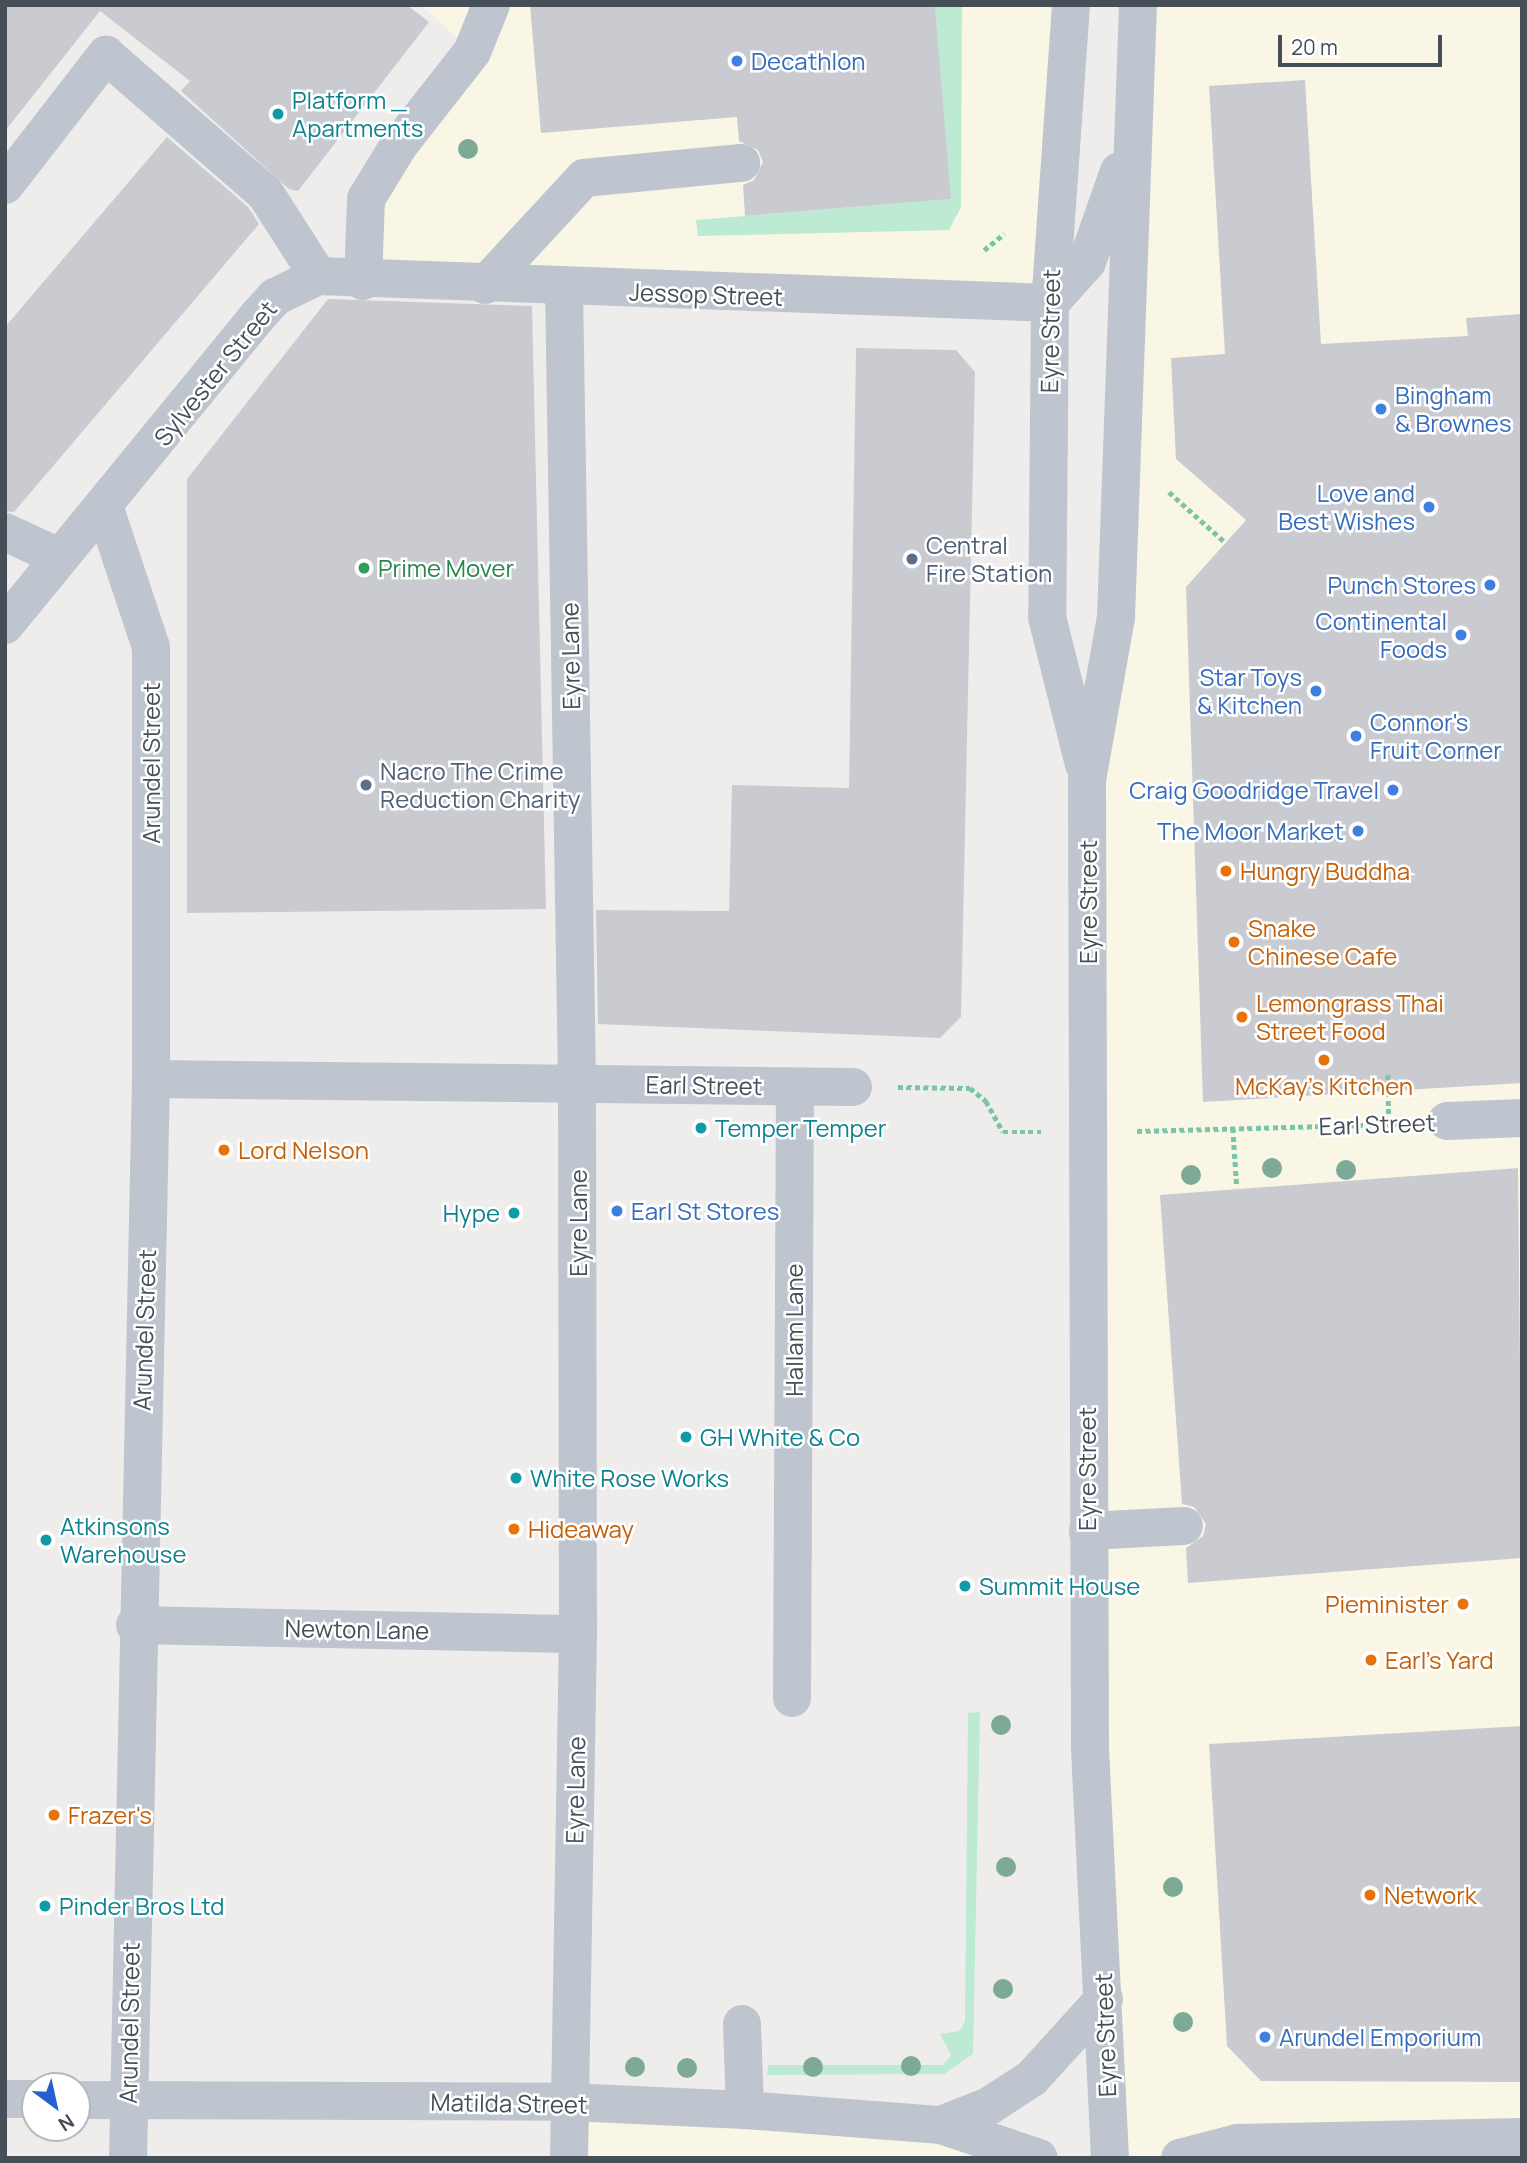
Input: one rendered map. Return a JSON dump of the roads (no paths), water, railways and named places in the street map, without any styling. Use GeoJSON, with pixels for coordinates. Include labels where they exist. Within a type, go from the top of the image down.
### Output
{"type":"FeatureCollection","features":[{"type":"Feature","properties":{"kind":"street"},"geometry":{"type":"LineString","coordinates":[[5,185],[106,55],[265,193],[318,276],[363,281],[366,199],[399,145],[472,52],[491,5]]}},
{"type":"Feature","properties":{"kind":"street","name":"Eyre Street"},"geometry":{"type":"LineString","coordinates":[[1071,5],[1049,303],[1047,618],[1087,780]]}},
{"type":"Feature","properties":{"kind":"street","name":"Eyre Street"},"geometry":{"type":"LineString","coordinates":[[1110,2158],[1090,1744],[1085,1132],[1087,780],[1115,617],[1138,5]]}},
{"type":"Feature","properties":{"kind":"street"},"geometry":{"type":"LineString","coordinates":[[1049,303],[1087,262],[1132,136]]}},
{"type":"Feature","properties":{"kind":"street"},"geometry":{"type":"LineString","coordinates":[[485,285],[584,178],[741,163]]}},
{"type":"Feature","properties":{"kind":"street","name":"Sylvester Street"},"geometry":{"type":"LineString","coordinates":[[5,625],[59,558],[105,509],[257,317],[275,297],[318,276]]}},
{"type":"Feature","properties":{"kind":"street","name":"Jessop Street"},"geometry":{"type":"LineString","coordinates":[[363,281],[1049,303]]}},
{"type":"Feature","properties":{"kind":"street","name":"Eyre Lane"},"geometry":{"type":"LineString","coordinates":[[564,288],[577,1082],[578,1634],[569,2158]]}},
{"type":"Feature","properties":{"kind":"street","name":"Arundel Street"},"geometry":{"type":"LineString","coordinates":[[105,509],[151,647],[151,1079],[135,1625],[128,2158]]}},
{"type":"Feature","properties":{"kind":"street"},"geometry":{"type":"LineString","coordinates":[[5,532],[59,558]]}},
{"type":"Feature","properties":{"kind":"street","name":"Earl Street"},"geometry":{"type":"LineString","coordinates":[[151,1079],[853,1087]]}},
{"type":"Feature","properties":{"kind":"street","name":"Hallam Lane"},"geometry":{"type":"LineString","coordinates":[[792,1698],[795,1087]]}},
{"type":"Feature","properties":{"kind":"street","name":"Earl Street"},"geometry":{"type":"LineString","coordinates":[[1447,1121],[1522,1118]]}},
{"type":"Feature","properties":{"kind":"street"},"geometry":{"type":"LineString","coordinates":[[1088,1531],[1184,1527]]}},
{"type":"Feature","properties":{"kind":"street","name":"Newton Lane"},"geometry":{"type":"LineString","coordinates":[[135,1625],[578,1634]]}},
{"type":"Feature","properties":{"kind":"street","name":"Matilda Street"},"geometry":{"type":"LineString","coordinates":[[941,2125],[989,2106],[1032,2078],[1104,1999]]}},
{"type":"Feature","properties":{"kind":"street"},"geometry":{"type":"LineString","coordinates":[[742,2024],[745,2110]]}},
{"type":"Feature","properties":{"kind":"street","name":"Matilda Street"},"geometry":{"type":"LineString","coordinates":[[91,2100],[570,2102],[745,2110],[941,2125],[1039,2158]]}},
{"type":"Feature","properties":{"kind":"street"},"geometry":{"type":"LineString","coordinates":[[1180,2158],[1237,2143],[1522,2137]]}},
{"type":"Feature","properties":{"kind":"place","name":"Decathlon"},"geometry":{"type":"Point","coordinates":[737,61]}},
{"type":"Feature","properties":{"kind":"place","name":"Platform _ Apartments"},"geometry":{"type":"Point","coordinates":[278,114]}},
{"type":"Feature","properties":{"kind":"place","name":"Bingham & Brownes"},"geometry":{"type":"Point","coordinates":[1381,409]}},
{"type":"Feature","properties":{"kind":"place","name":"Love and Best Wishes"},"geometry":{"type":"Point","coordinates":[1429,507]}},
{"type":"Feature","properties":{"kind":"place","name":"Central Fire Station"},"geometry":{"type":"Point","coordinates":[912,559]}},
{"type":"Feature","properties":{"kind":"place","name":"Prime Mover"},"geometry":{"type":"Point","coordinates":[364,568]}},
{"type":"Feature","properties":{"kind":"place","name":"Punch Stores"},"geometry":{"type":"Point","coordinates":[1490,585]}},
{"type":"Feature","properties":{"kind":"place","name":"Continental Foods"},"geometry":{"type":"Point","coordinates":[1461,635]}},
{"type":"Feature","properties":{"kind":"place","name":"Star Toys & Kitchen"},"geometry":{"type":"Point","coordinates":[1316,691]}},
{"type":"Feature","properties":{"kind":"place","name":"Connor's Fruit Corner"},"geometry":{"type":"Point","coordinates":[1356,736]}},
{"type":"Feature","properties":{"kind":"place","name":"Nacro The Crime Reduction Charity"},"geometry":{"type":"Point","coordinates":[366,785]}},
{"type":"Feature","properties":{"kind":"place","name":"Craig Goodridge Travel"},"geometry":{"type":"Point","coordinates":[1393,790]}},
{"type":"Feature","properties":{"kind":"place","name":"The Moor Market"},"geometry":{"type":"Point","coordinates":[1358,831]}},
{"type":"Feature","properties":{"kind":"place","name":"Hungry Buddha"},"geometry":{"type":"Point","coordinates":[1226,871]}},
{"type":"Feature","properties":{"kind":"place","name":"Snake Chinese Cafe"},"geometry":{"type":"Point","coordinates":[1234,942]}},
{"type":"Feature","properties":{"kind":"place","name":"Lemongrass Thai Street Food"},"geometry":{"type":"Point","coordinates":[1242,1017]}},
{"type":"Feature","properties":{"kind":"place","name":"McKay's Kitchen"},"geometry":{"type":"Point","coordinates":[1324,1060]}},
{"type":"Feature","properties":{"kind":"place","name":"Temper Temper"},"geometry":{"type":"Point","coordinates":[701,1128]}},
{"type":"Feature","properties":{"kind":"place","name":"Lord Nelson"},"geometry":{"type":"Point","coordinates":[224,1150]}},
{"type":"Feature","properties":{"kind":"place","name":"Earl St Stores"},"geometry":{"type":"Point","coordinates":[617,1211]}},
{"type":"Feature","properties":{"kind":"place","name":"Hype"},"geometry":{"type":"Point","coordinates":[514,1213]}},
{"type":"Feature","properties":{"kind":"place","name":"GH White & Co"},"geometry":{"type":"Point","coordinates":[686,1437]}},
{"type":"Feature","properties":{"kind":"place","name":"White Rose Works"},"geometry":{"type":"Point","coordinates":[516,1478]}},
{"type":"Feature","properties":{"kind":"place","name":"Hideaway"},"geometry":{"type":"Point","coordinates":[514,1529]}},
{"type":"Feature","properties":{"kind":"place","name":"Atkinsons Warehouse"},"geometry":{"type":"Point","coordinates":[46,1540]}},
{"type":"Feature","properties":{"kind":"place","name":"Summit House"},"geometry":{"type":"Point","coordinates":[965,1586]}},
{"type":"Feature","properties":{"kind":"place","name":"Pieminister"},"geometry":{"type":"Point","coordinates":[1463,1604]}},
{"type":"Feature","properties":{"kind":"place","name":"Earl's Yard"},"geometry":{"type":"Point","coordinates":[1371,1660]}},
{"type":"Feature","properties":{"kind":"place","name":"Frazer's"},"geometry":{"type":"Point","coordinates":[54,1815]}},
{"type":"Feature","properties":{"kind":"place","name":"Network"},"geometry":{"type":"Point","coordinates":[1370,1895]}},
{"type":"Feature","properties":{"kind":"place","name":"Pinder Bros Ltd"},"geometry":{"type":"Point","coordinates":[45,1906]}},
{"type":"Feature","properties":{"kind":"place","name":"Arundel Emporium"},"geometry":{"type":"Point","coordinates":[1265,2037]}}]}
